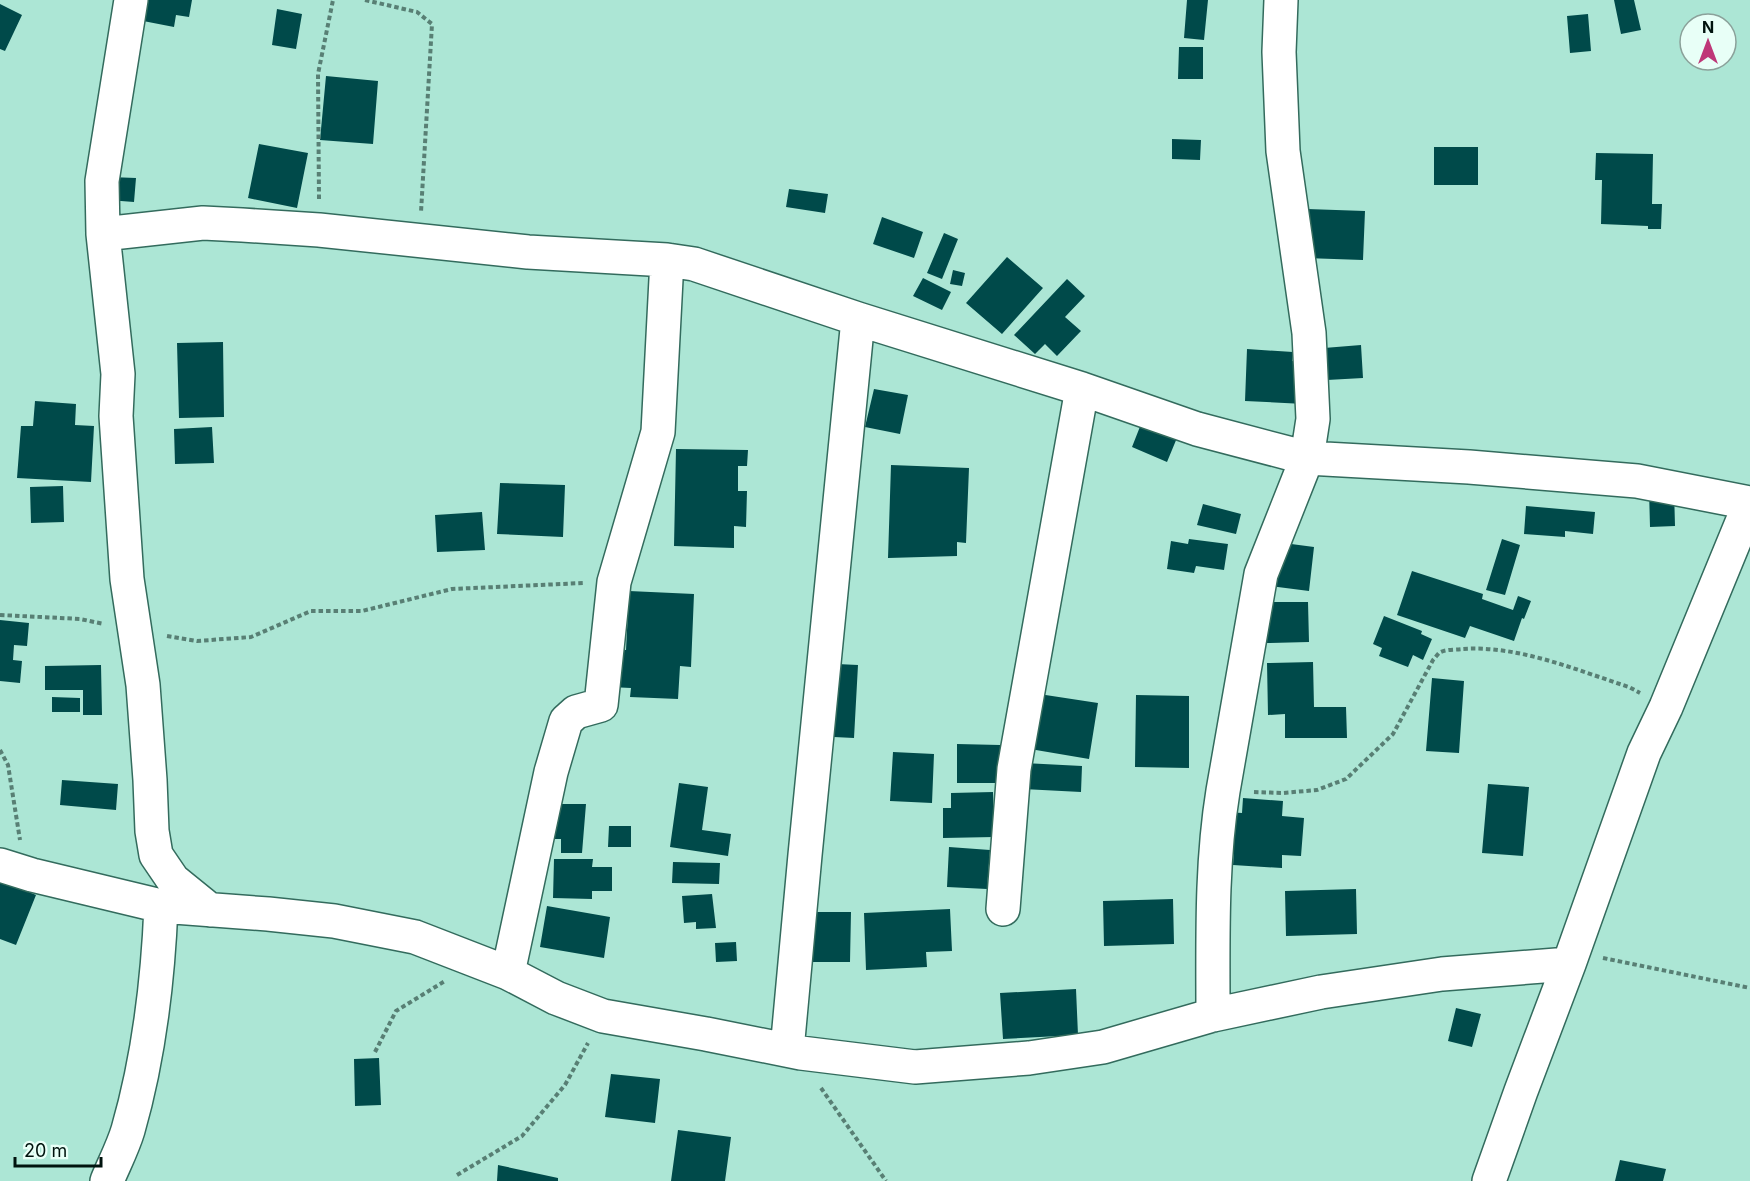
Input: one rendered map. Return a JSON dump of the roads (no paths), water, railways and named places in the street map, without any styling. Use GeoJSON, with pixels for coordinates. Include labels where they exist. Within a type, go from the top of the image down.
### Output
{"type":"FeatureCollection","features":[{"type":"Feature","properties":{"kind":"street"},"geometry":{"type":"LineString","coordinates":[[131,0],[102,181],[103,234],[118,374],[116,416],[127,579],[143,685],[152,831],[156,855],[173,880],[210,910]]}},
{"type":"Feature","properties":{"kind":"street"},"geometry":{"type":"LineString","coordinates":[[1213,1015],[1213,887],[1223,791],[1261,574],[1307,458],[1313,418],[1309,333],[1283,151],[1279,52],[1281,0]]}},
{"type":"Feature","properties":{"kind":"street"},"geometry":{"type":"LineString","coordinates":[[103,234],[203,223],[319,230],[528,252],[667,260],[694,264],[858,320],[1082,389],[1197,429],[1307,458],[1637,480],[1750,503],[1666,707],[1644,753],[1489,1181]]}},
{"type":"Feature","properties":{"kind":"street"},"geometry":{"type":"LineString","coordinates":[[494,967],[566,721],[576,712],[601,705],[615,582],[658,432],[667,260]]}},
{"type":"Feature","properties":{"kind":"street"},"geometry":{"type":"LineString","coordinates":[[794,1052],[805,855],[858,320]]}},
{"type":"Feature","properties":{"kind":"street"},"geometry":{"type":"LineString","coordinates":[[1004,909],[1014,769],[1082,389]]}},
{"type":"Feature","properties":{"kind":"street"},"geometry":{"type":"LineString","coordinates":[[0,865],[161,906],[334,921],[375,928],[414,937],[494,967],[556,998],[603,1016],[794,1052],[915,1067],[1029,1059],[1103,1047],[1213,1015],[1321,992],[1571,958]]}},
{"type":"Feature","properties":{"kind":"street"},"geometry":{"type":"LineString","coordinates":[[107,1181],[127,1131],[148,1041],[159,959],[161,906]]}}]}
